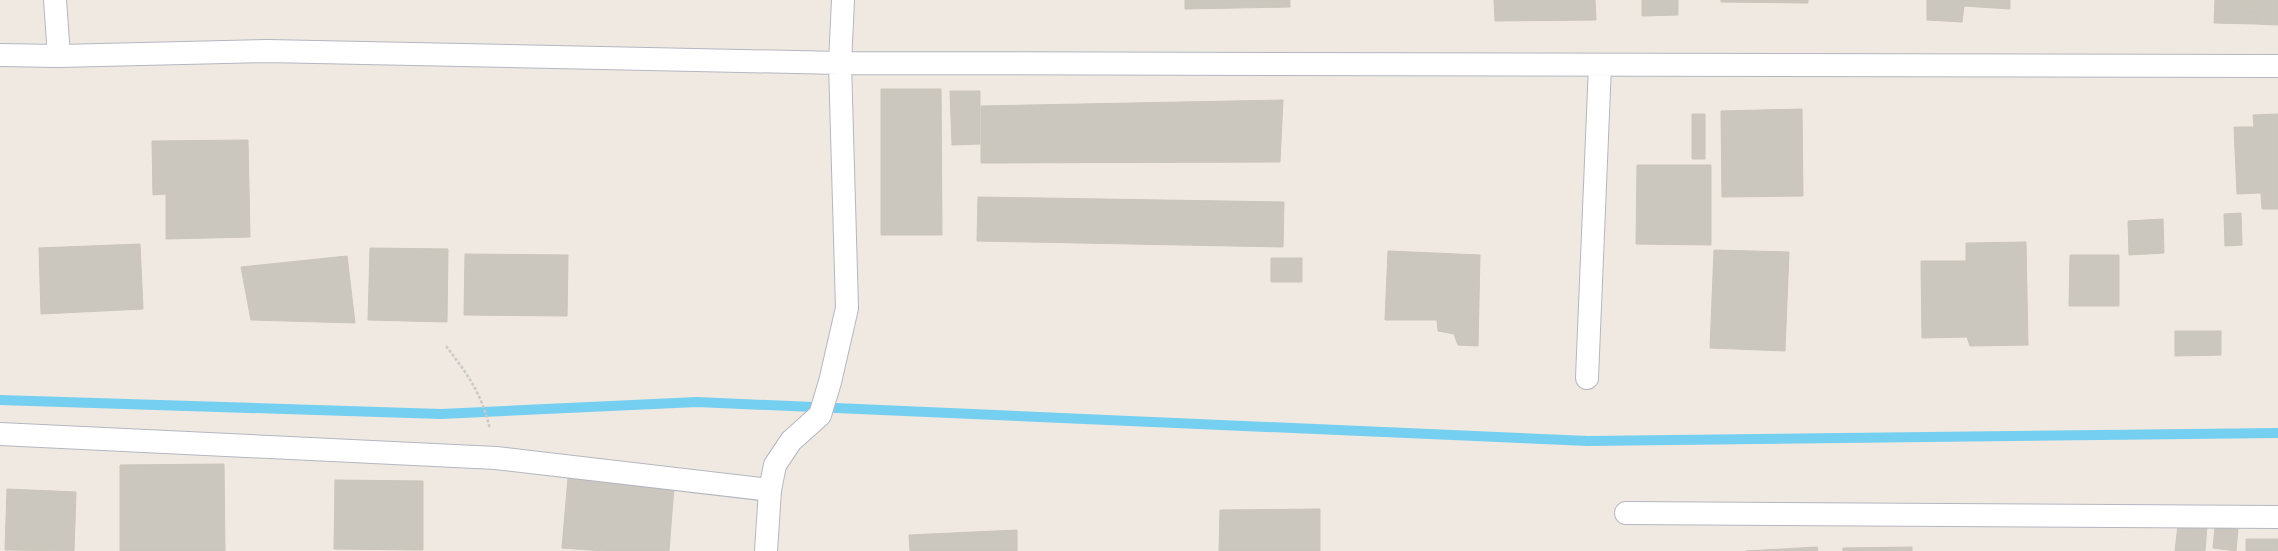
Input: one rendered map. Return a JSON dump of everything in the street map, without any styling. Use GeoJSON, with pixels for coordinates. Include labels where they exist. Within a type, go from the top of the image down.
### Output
{"type":"FeatureCollection","features":[{"type":"Feature","properties":{"kind":"street"},"geometry":{"type":"LineString","coordinates":[[55,0],[60,56]]}},
{"type":"Feature","properties":{"kind":"street"},"geometry":{"type":"LineString","coordinates":[[766,551],[770,490],[775,465],[791,441],[820,415],[830,382],[846,308],[840,63],[843,0]]}},
{"type":"Feature","properties":{"kind":"street"},"geometry":{"type":"LineString","coordinates":[[0,55],[60,56],[267,51],[840,63],[2278,66]]}},
{"type":"Feature","properties":{"kind":"street"},"geometry":{"type":"LineString","coordinates":[[1587,378],[1600,65]]}},
{"type":"Feature","properties":{"kind":"street"},"geometry":{"type":"LineString","coordinates":[[0,434],[496,458],[770,490]]}},
{"type":"Feature","properties":{"kind":"street"},"geometry":{"type":"LineString","coordinates":[[1626,513],[2278,517]]}},
{"type":"Feature","properties":{"kind":"path"},"geometry":{"type":"LineString","coordinates":[[446,346],[472,380],[484,406],[496,458]]}},
{"type":"Feature","properties":{"kind":"building"},"geometry":{"type":"Polygon","coordinates":[[[1185,0],[1290,0],[1290,7],[1185,9],[1185,0]]]}},
{"type":"Feature","properties":{"kind":"building"},"geometry":{"type":"Polygon","coordinates":[[[1494,0],[1595,0],[1596,20],[1495,21],[1494,0]]]}},
{"type":"Feature","properties":{"kind":"building"},"geometry":{"type":"Polygon","coordinates":[[[1642,0],[1678,0],[1678,15],[1642,16],[1642,0]]]}},
{"type":"Feature","properties":{"kind":"building"},"geometry":{"type":"Polygon","coordinates":[[[1721,0],[1808,0],[1808,3],[1721,2],[1721,0]]]}},
{"type":"Feature","properties":{"kind":"building"},"geometry":{"type":"Polygon","coordinates":[[[1927,0],[2010,0],[2010,9],[1964,6],[1962,22],[1927,20],[1927,0]]]}},
{"type":"Feature","properties":{"kind":"building"},"geometry":{"type":"Polygon","coordinates":[[[2215,0],[2246,0],[2246,12],[2257,13],[2256,24],[2214,23],[2215,0]]]}},
{"type":"Feature","properties":{"kind":"building"},"geometry":{"type":"Polygon","coordinates":[[[2246,0],[2278,0],[2278,25],[2256,24],[2257,13],[2246,12],[2246,0]]]}},
{"type":"Feature","properties":{"kind":"building"},"geometry":{"type":"Polygon","coordinates":[[[881,89],[941,89],[942,235],[881,235],[881,89]]]}},
{"type":"Feature","properties":{"kind":"building"},"geometry":{"type":"Polygon","coordinates":[[[950,91],[980,91],[980,144],[952,145],[950,91]]]}},
{"type":"Feature","properties":{"kind":"building"},"geometry":{"type":"Polygon","coordinates":[[[1283,100],[1280,162],[981,163],[981,106],[1283,100]]]}},
{"type":"Feature","properties":{"kind":"building"},"geometry":{"type":"Polygon","coordinates":[[[1802,109],[1803,196],[1722,197],[1721,111],[1802,109]]]}},
{"type":"Feature","properties":{"kind":"building"},"geometry":{"type":"Polygon","coordinates":[[[1692,114],[1705,114],[1705,159],[1692,159],[1692,114]]]}},
{"type":"Feature","properties":{"kind":"building"},"geometry":{"type":"Polygon","coordinates":[[[2278,114],[2278,209],[2262,209],[2261,193],[2237,194],[2234,127],[2254,127],[2253,115],[2278,114]]]}},
{"type":"Feature","properties":{"kind":"building"},"geometry":{"type":"Polygon","coordinates":[[[248,140],[250,237],[166,239],[166,194],[153,195],[152,141],[248,140]]]}},
{"type":"Feature","properties":{"kind":"building"},"geometry":{"type":"Polygon","coordinates":[[[1637,165],[1711,165],[1711,245],[1636,244],[1637,165]]]}},
{"type":"Feature","properties":{"kind":"building"},"geometry":{"type":"Polygon","coordinates":[[[978,197],[1284,202],[1283,247],[977,241],[978,197]]]}},
{"type":"Feature","properties":{"kind":"building"},"geometry":{"type":"Polygon","coordinates":[[[2241,213],[2242,245],[2225,246],[2224,214],[2241,213]]]}},
{"type":"Feature","properties":{"kind":"building"},"geometry":{"type":"Polygon","coordinates":[[[2163,219],[2164,253],[2129,255],[2128,221],[2163,219]]]}},
{"type":"Feature","properties":{"kind":"building"},"geometry":{"type":"Polygon","coordinates":[[[2026,242],[2028,345],[1970,346],[1967,337],[1922,338],[1921,261],[1966,261],[1966,243],[2026,242]]]}},
{"type":"Feature","properties":{"kind":"building"},"geometry":{"type":"Polygon","coordinates":[[[140,244],[143,309],[41,314],[39,248],[140,244]]]}},
{"type":"Feature","properties":{"kind":"building"},"geometry":{"type":"Polygon","coordinates":[[[370,248],[448,249],[447,322],[368,320],[370,248]]]}},
{"type":"Feature","properties":{"kind":"building"},"geometry":{"type":"Polygon","coordinates":[[[1714,250],[1789,252],[1785,351],[1710,348],[1714,250]]]}},
{"type":"Feature","properties":{"kind":"building"},"geometry":{"type":"Polygon","coordinates":[[[1388,251],[1480,255],[1478,346],[1458,345],[1454,334],[1438,331],[1437,320],[1385,320],[1388,251]]]}},
{"type":"Feature","properties":{"kind":"building"},"geometry":{"type":"Polygon","coordinates":[[[465,254],[568,255],[567,316],[464,315],[465,254]]]}},
{"type":"Feature","properties":{"kind":"building"},"geometry":{"type":"Polygon","coordinates":[[[2070,255],[2119,255],[2119,306],[2069,306],[2070,255]]]}},
{"type":"Feature","properties":{"kind":"building"},"geometry":{"type":"Polygon","coordinates":[[[347,256],[355,323],[251,320],[241,267],[347,256]]]}},
{"type":"Feature","properties":{"kind":"building"},"geometry":{"type":"Polygon","coordinates":[[[1271,258],[1302,258],[1302,282],[1271,282],[1271,258]]]}},
{"type":"Feature","properties":{"kind":"building"},"geometry":{"type":"Polygon","coordinates":[[[2175,331],[2221,331],[2221,355],[2175,356],[2175,331]]]}},
{"type":"Feature","properties":{"kind":"building"},"geometry":{"type":"Polygon","coordinates":[[[224,464],[225,551],[120,551],[120,465],[224,464]]]}},
{"type":"Feature","properties":{"kind":"building"},"geometry":{"type":"Polygon","coordinates":[[[568,478],[674,487],[669,551],[604,551],[562,548],[568,478]]]}},
{"type":"Feature","properties":{"kind":"building"},"geometry":{"type":"Polygon","coordinates":[[[335,480],[423,481],[423,550],[334,549],[335,480]]]}},
{"type":"Feature","properties":{"kind":"building"},"geometry":{"type":"Polygon","coordinates":[[[7,489],[76,492],[74,551],[5,550],[7,489]]]}},
{"type":"Feature","properties":{"kind":"building"},"geometry":{"type":"Polygon","coordinates":[[[1320,509],[1320,551],[1219,551],[1220,510],[1320,509]]]}},
{"type":"Feature","properties":{"kind":"building"},"geometry":{"type":"Polygon","coordinates":[[[2178,525],[2207,526],[2205,551],[2175,551],[2178,525]]]}},
{"type":"Feature","properties":{"kind":"building"},"geometry":{"type":"Polygon","coordinates":[[[2215,527],[2238,529],[2236,551],[2213,548],[2215,527]]]}},
{"type":"Feature","properties":{"kind":"building"},"geometry":{"type":"Polygon","coordinates":[[[1017,530],[1017,551],[910,551],[909,535],[1017,530]]]}},
{"type":"Feature","properties":{"kind":"building"},"geometry":{"type":"Polygon","coordinates":[[[2246,539],[2278,539],[2278,551],[2246,551],[2246,539]]]}},
{"type":"Feature","properties":{"kind":"building"},"geometry":{"type":"Polygon","coordinates":[[[1817,547],[1818,551],[1746,551],[1817,547]]]}},
{"type":"Feature","properties":{"kind":"building"},"geometry":{"type":"Polygon","coordinates":[[[1912,547],[1912,551],[1843,551],[1843,548],[1912,547]]]}},
{"type":"Feature","properties":{"kind":"waterway"},"geometry":{"type":"LineString","coordinates":[[0,400],[441,414],[697,402],[1588,441],[2278,433]]}}]}
